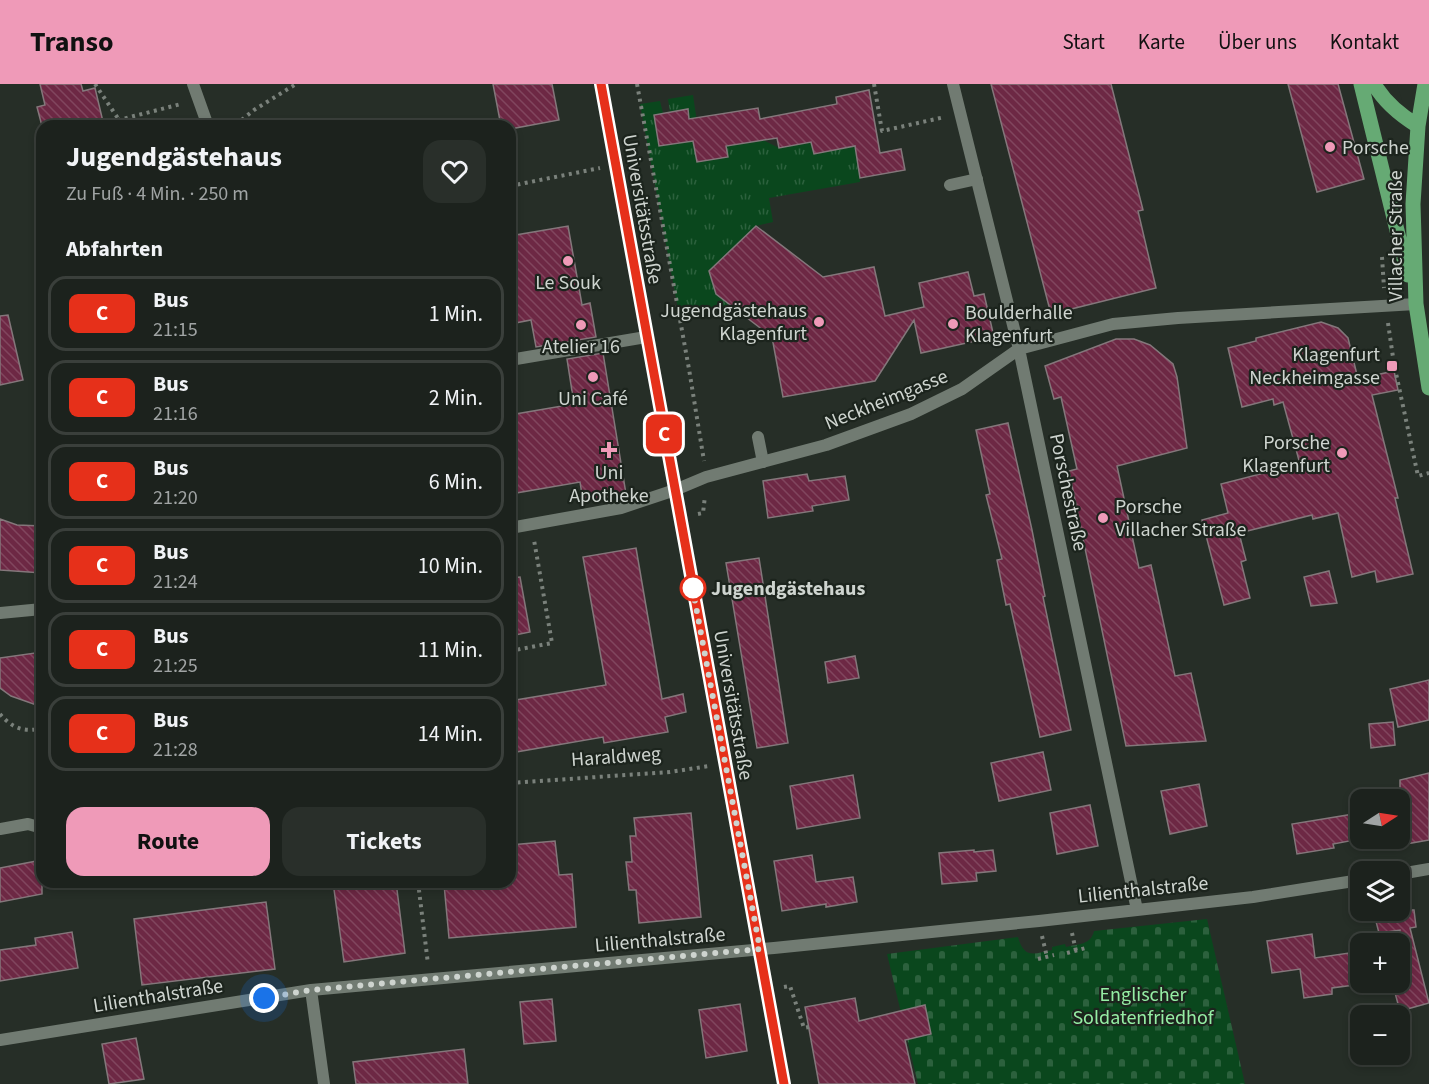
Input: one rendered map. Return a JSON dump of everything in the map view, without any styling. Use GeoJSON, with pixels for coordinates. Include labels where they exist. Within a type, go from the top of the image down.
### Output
{"type":"FeatureCollection","features":[{"type":"Feature","properties":{"kind":"main road"},"geometry":{"type":"LineString","coordinates":[[1361,84],[1416,304]]}},
{"type":"Feature","properties":{"kind":"main road"},"geometry":{"type":"LineString","coordinates":[[1374,84],[1396,112],[1418,126]]}},
{"type":"Feature","properties":{"kind":"main road","name":"Villacher Straße"},"geometry":{"type":"LineString","coordinates":[[1425,84],[1418,126],[1413,204],[1416,304],[1429,388]]}},
{"type":"Feature","properties":{"kind":"street"},"geometry":{"type":"LineString","coordinates":[[193,84],[206,120]]}},
{"type":"Feature","properties":{"kind":"street","name":"Universitätsstraße"},"geometry":{"type":"LineString","coordinates":[[601,84],[784,1084]]}},
{"type":"Feature","properties":{"kind":"street","name":"Porschestraße"},"geometry":{"type":"LineString","coordinates":[[953,84],[1019,349],[1137,910]]}},
{"type":"Feature","properties":{"kind":"street"},"geometry":{"type":"LineString","coordinates":[[950,185],[977,179]]}},
{"type":"Feature","properties":{"kind":"street","name":"Neckheimgasse"},"geometry":{"type":"LineString","coordinates":[[516,527],[621,508],[706,477],[826,445],[911,414],[962,389],[1019,349],[1113,324],[1416,304]]}},
{"type":"Feature","properties":{"kind":"street"},"geometry":{"type":"LineString","coordinates":[[516,359],[646,337]]}},
{"type":"Feature","properties":{"kind":"street"},"geometry":{"type":"LineString","coordinates":[[758,436],[763,462]]}},
{"type":"Feature","properties":{"kind":"street"},"geometry":{"type":"LineString","coordinates":[[0,613],[36,610]]}},
{"type":"Feature","properties":{"kind":"street"},"geometry":{"type":"LineString","coordinates":[[0,830],[28,824],[36,826]]}},
{"type":"Feature","properties":{"kind":"street"},"geometry":{"type":"LineString","coordinates":[[1410,872],[1429,869]]}},
{"type":"Feature","properties":{"kind":"street","name":"Lilienthalstraße"},"geometry":{"type":"LineString","coordinates":[[0,1040],[311,990],[760,949],[1137,910],[1253,897],[1350,882]]}},
{"type":"Feature","properties":{"kind":"street"},"geometry":{"type":"LineString","coordinates":[[311,990],[324,1084]]}},
{"type":"Feature","properties":{"kind":"path"},"geometry":{"type":"LineString","coordinates":[[95,84],[119,120],[199,100]]}},
{"type":"Feature","properties":{"kind":"path"},"geometry":{"type":"LineString","coordinates":[[242,120],[296,84]]}},
{"type":"Feature","properties":{"kind":"path"},"geometry":{"type":"LineString","coordinates":[[637,84],[689,369],[706,477],[703,513],[679,518]]}},
{"type":"Feature","properties":{"kind":"path"},"geometry":{"type":"LineString","coordinates":[[874,84],[882,131],[961,113]]}},
{"type":"Feature","properties":{"kind":"path"},"geometry":{"type":"LineString","coordinates":[[516,185],[616,165]]}},
{"type":"Feature","properties":{"kind":"path"},"geometry":{"type":"LineString","coordinates":[[1386,306],[1394,364],[1418,476],[1429,473]]}},
{"type":"Feature","properties":{"kind":"path"},"geometry":{"type":"LineString","coordinates":[[516,650],[552,643],[531,524]]}},
{"type":"Feature","properties":{"kind":"path"},"geometry":{"type":"LineString","coordinates":[[0,714],[17,728],[30,732],[36,730]]}},
{"type":"Feature","properties":{"kind":"path","name":"Haraldweg"},"geometry":{"type":"LineString","coordinates":[[516,783],[670,772],[724,764]]}},
{"type":"Feature","properties":{"kind":"path"},"geometry":{"type":"LineString","coordinates":[[419,888],[430,979]]}},
{"type":"Feature","properties":{"kind":"path"},"geometry":{"type":"LineString","coordinates":[[1067,953],[1086,948]]}},
{"type":"Feature","properties":{"kind":"path"},"geometry":{"type":"LineString","coordinates":[[1038,959],[1054,956]]}},
{"type":"Feature","properties":{"kind":"path"},"geometry":{"type":"LineString","coordinates":[[790,986],[804,1028],[809,1027]]}},
{"type":"Feature","properties":{"kind":"green space"},"geometry":{"type":"Polygon","coordinates":[[[693,95],[698,129],[691,130],[687,109],[670,112],[668,99],[693,95]]]}},
{"type":"Feature","properties":{"kind":"green space"},"geometry":{"type":"Polygon","coordinates":[[[660,101],[663,113],[654,115],[659,146],[693,141],[697,162],[728,157],[726,146],[763,140],[779,148],[811,142],[814,154],[845,148],[855,125],[860,182],[769,198],[773,222],[756,226],[709,271],[716,294],[732,307],[678,309],[640,104],[660,101]]]}},
{"type":"Feature","properties":{"kind":"green space","name":"Englischer Soldatenfriedhof"},"geometry":{"type":"Polygon","coordinates":[[[1207,919],[1245,1084],[918,1084],[887,954],[1018,937],[1023,949],[1035,953],[1052,950],[1052,947],[1065,944],[1066,947],[1083,943],[1090,939],[1094,931],[1207,919]]]}},
{"type":"Feature","properties":{"kind":"pier"},"geometry":{"type":"Polygon","coordinates":[[[1397,84],[1429,84],[1429,180],[1426,178],[1397,84]]]}},
{"type":"Feature","properties":{"kind":"building"},"geometry":{"type":"Polygon","coordinates":[[[40,84],[81,84],[83,91],[95,88],[103,120],[40,120],[37,107],[45,105],[40,84]]]}},
{"type":"Feature","properties":{"kind":"building"},"geometry":{"type":"Polygon","coordinates":[[[493,84],[552,84],[559,120],[516,128],[516,120],[500,120],[493,84]]]}},
{"type":"Feature","properties":{"kind":"building"},"geometry":{"type":"Polygon","coordinates":[[[991,84],[1111,84],[1143,210],[1138,211],[1156,288],[1051,314],[991,84]]]}},
{"type":"Feature","properties":{"kind":"building","name":"Porsche"},"geometry":{"type":"Polygon","coordinates":[[[1288,84],[1338,84],[1364,179],[1317,192],[1288,84]]]}},
{"type":"Feature","properties":{"kind":"building"},"geometry":{"type":"Polygon","coordinates":[[[869,90],[880,153],[901,149],[905,170],[860,178],[855,146],[814,154],[811,142],[779,148],[777,138],[726,146],[728,157],[697,162],[693,141],[659,146],[654,115],[688,109],[689,119],[758,108],[760,119],[837,104],[836,97],[869,90]]]}},
{"type":"Feature","properties":{"kind":"building"},"geometry":{"type":"Polygon","coordinates":[[[568,226],[582,305],[590,303],[596,337],[536,347],[531,320],[516,323],[516,235],[568,226]]]}},
{"type":"Feature","properties":{"kind":"building","name":"Jugendgästehaus Klagenfurt"},"geometry":{"type":"Polygon","coordinates":[[[756,226],[823,277],[874,267],[885,316],[924,307],[919,283],[968,272],[974,296],[984,294],[994,337],[921,353],[914,320],[875,381],[783,397],[772,337],[716,294],[709,271],[756,226]]]}},
{"type":"Feature","properties":{"kind":"building"},"geometry":{"type":"Polygon","coordinates":[[[8,315],[23,380],[0,385],[0,316],[8,315]]]}},
{"type":"Feature","properties":{"kind":"building","name":"Porsche Klagenfurt"},"geometry":{"type":"Polygon","coordinates":[[[1321,322],[1338,328],[1348,338],[1358,379],[1394,371],[1398,390],[1372,395],[1398,498],[1395,498],[1413,574],[1377,582],[1375,571],[1352,577],[1338,513],[1313,519],[1312,515],[1239,533],[1246,560],[1241,562],[1250,598],[1224,605],[1202,520],[1228,513],[1221,484],[1300,464],[1283,402],[1274,405],[1273,399],[1242,407],[1228,348],[1256,341],[1256,338],[1321,322]]]}},
{"type":"Feature","properties":{"kind":"building","name":"Porsche Villacher Straße"},"geometry":{"type":"Polygon","coordinates":[[[1116,339],[1134,339],[1150,345],[1173,364],[1177,377],[1187,448],[1117,466],[1139,568],[1151,565],[1175,676],[1191,673],[1206,741],[1126,746],[1069,471],[1077,469],[1061,397],[1054,399],[1045,366],[1116,339]]]}},
{"type":"Feature","properties":{"kind":"building"},"geometry":{"type":"Polygon","coordinates":[[[603,353],[626,494],[583,501],[580,482],[516,493],[516,414],[574,404],[567,359],[603,353]]]}},
{"type":"Feature","properties":{"kind":"building"},"geometry":{"type":"Polygon","coordinates":[[[1008,423],[1032,530],[1045,596],[1043,597],[1071,730],[1040,737],[1010,604],[1006,605],[997,560],[1002,559],[986,495],[990,494],[976,430],[1008,423]]]}},
{"type":"Feature","properties":{"kind":"building"},"geometry":{"type":"Polygon","coordinates":[[[807,474],[809,481],[845,476],[849,500],[812,506],[813,511],[768,518],[763,481],[807,474]]]}},
{"type":"Feature","properties":{"kind":"building"},"geometry":{"type":"Polygon","coordinates":[[[0,519],[17,525],[36,526],[36,573],[0,570],[0,519]]]}},
{"type":"Feature","properties":{"kind":"building"},"geometry":{"type":"Polygon","coordinates":[[[636,548],[662,699],[683,694],[686,712],[665,717],[668,732],[604,743],[603,737],[516,752],[516,700],[606,685],[583,557],[636,548]]]}},
{"type":"Feature","properties":{"kind":"building"},"geometry":{"type":"Polygon","coordinates":[[[759,558],[788,743],[757,748],[726,563],[759,558]]]}},
{"type":"Feature","properties":{"kind":"building"},"geometry":{"type":"Polygon","coordinates":[[[1329,571],[1337,603],[1311,606],[1304,577],[1329,571]]]}},
{"type":"Feature","properties":{"kind":"building"},"geometry":{"type":"Polygon","coordinates":[[[516,577],[520,577],[530,632],[516,635],[516,577]]]}},
{"type":"Feature","properties":{"kind":"building"},"geometry":{"type":"Polygon","coordinates":[[[36,653],[36,705],[11,696],[0,688],[0,658],[36,653]]]}},
{"type":"Feature","properties":{"kind":"building"},"geometry":{"type":"Polygon","coordinates":[[[855,656],[859,678],[828,683],[825,662],[855,656]]]}},
{"type":"Feature","properties":{"kind":"building"},"geometry":{"type":"Polygon","coordinates":[[[1429,680],[1429,720],[1398,727],[1390,689],[1429,680]]]}},
{"type":"Feature","properties":{"kind":"building"},"geometry":{"type":"Polygon","coordinates":[[[1393,722],[1395,745],[1371,748],[1369,724],[1393,722]]]}},
{"type":"Feature","properties":{"kind":"building"},"geometry":{"type":"Polygon","coordinates":[[[1043,752],[1051,790],[999,801],[991,763],[1043,752]]]}},
{"type":"Feature","properties":{"kind":"building"},"geometry":{"type":"Polygon","coordinates":[[[1429,773],[1429,840],[1410,843],[1410,789],[1400,789],[1400,780],[1429,773]]]}},
{"type":"Feature","properties":{"kind":"building"},"geometry":{"type":"Polygon","coordinates":[[[853,775],[860,818],[797,829],[790,786],[853,775]]]}},
{"type":"Feature","properties":{"kind":"building"},"geometry":{"type":"Polygon","coordinates":[[[1199,784],[1207,826],[1170,834],[1161,791],[1199,784]]]}},
{"type":"Feature","properties":{"kind":"building"},"geometry":{"type":"Polygon","coordinates":[[[1090,805],[1098,846],[1057,854],[1050,813],[1090,805]]]}},
{"type":"Feature","properties":{"kind":"building"},"geometry":{"type":"Polygon","coordinates":[[[691,813],[701,917],[639,923],[636,890],[629,890],[626,862],[632,862],[630,836],[636,836],[634,818],[691,813]]]}},
{"type":"Feature","properties":{"kind":"building"},"geometry":{"type":"Polygon","coordinates":[[[1350,815],[1350,841],[1333,844],[1334,848],[1297,854],[1292,824],[1350,815]]]}},
{"type":"Feature","properties":{"kind":"building"},"geometry":{"type":"Polygon","coordinates":[[[555,841],[559,875],[572,874],[576,927],[449,938],[444,888],[516,888],[516,844],[555,841]]]}},
{"type":"Feature","properties":{"kind":"building"},"geometry":{"type":"Polygon","coordinates":[[[974,850],[974,852],[993,850],[996,871],[976,873],[977,881],[942,884],[939,853],[974,850]]]}},
{"type":"Feature","properties":{"kind":"building"},"geometry":{"type":"Polygon","coordinates":[[[812,855],[816,882],[853,877],[857,902],[782,911],[774,861],[812,855]]]}},
{"type":"Feature","properties":{"kind":"building"},"geometry":{"type":"Polygon","coordinates":[[[36,861],[36,888],[42,888],[42,894],[0,902],[0,868],[36,861]]]}},
{"type":"Feature","properties":{"kind":"building"},"geometry":{"type":"Polygon","coordinates":[[[334,888],[397,888],[405,953],[344,962],[334,888]]]}},
{"type":"Feature","properties":{"kind":"building"},"geometry":{"type":"Polygon","coordinates":[[[266,902],[275,969],[142,985],[134,919],[266,902]]]}},
{"type":"Feature","properties":{"kind":"building"},"geometry":{"type":"Polygon","coordinates":[[[1410,910],[1414,910],[1416,927],[1410,928],[1429,1003],[1410,1008],[1410,1005],[1398,1005],[1395,993],[1410,993],[1410,933],[1400,933],[1400,930],[1379,933],[1376,921],[1410,921],[1410,910]]]}},
{"type":"Feature","properties":{"kind":"building"},"geometry":{"type":"Polygon","coordinates":[[[72,932],[78,968],[0,981],[0,950],[36,945],[35,938],[72,932]]]}},
{"type":"Feature","properties":{"kind":"building"},"geometry":{"type":"Polygon","coordinates":[[[1312,934],[1315,958],[1349,953],[1350,986],[1332,988],[1332,994],[1304,998],[1300,969],[1272,973],[1267,941],[1312,934]]]}},
{"type":"Feature","properties":{"kind":"building"},"geometry":{"type":"Polygon","coordinates":[[[855,998],[859,1021],[925,1005],[931,1034],[905,1040],[915,1084],[819,1084],[805,1007],[855,998]]]}},
{"type":"Feature","properties":{"kind":"building"},"geometry":{"type":"Polygon","coordinates":[[[552,999],[556,1041],[524,1044],[520,1002],[552,999]]]}},
{"type":"Feature","properties":{"kind":"building"},"geometry":{"type":"Polygon","coordinates":[[[740,1004],[747,1051],[706,1058],[699,1010],[740,1004]]]}},
{"type":"Feature","properties":{"kind":"building"},"geometry":{"type":"Polygon","coordinates":[[[136,1038],[144,1079],[109,1084],[102,1044],[136,1038]]]}},
{"type":"Feature","properties":{"kind":"building"},"geometry":{"type":"Polygon","coordinates":[[[464,1049],[468,1084],[356,1084],[353,1062],[464,1049]]]}},
{"type":"Feature","properties":{"kind":"bus line","name":"C"},"geometry":{"type":"LineString","coordinates":[[601,84],[784,1084]]}},
{"type":"Feature","properties":{"kind":"place","name":"Porsche"},"geometry":{"type":"Point","coordinates":[1330,147]}},
{"type":"Feature","properties":{"kind":"place","name":"Le Souk"},"geometry":{"type":"Point","coordinates":[568,261]}},
{"type":"Feature","properties":{"kind":"place","name":"Jugendgästehaus Klagenfurt"},"geometry":{"type":"Point","coordinates":[819,322]}},
{"type":"Feature","properties":{"kind":"place","name":"Boulderhalle Klagenfurt"},"geometry":{"type":"Point","coordinates":[953,324]}},
{"type":"Feature","properties":{"kind":"place","name":"Atelier 16"},"geometry":{"type":"Point","coordinates":[581,325]}},
{"type":"Feature","properties":{"kind":"place","name":"Klagenfurt Neckheimgasse"},"geometry":{"type":"Point","coordinates":[1392,366]}},
{"type":"Feature","properties":{"kind":"place","name":"Uni Café"},"geometry":{"type":"Point","coordinates":[593,377]}},
{"type":"Feature","properties":{"kind":"place","name":"Uni Apotheke"},"geometry":{"type":"Point","coordinates":[609,450]}},
{"type":"Feature","properties":{"kind":"place","name":"Porsche Klagenfurt"},"geometry":{"type":"Point","coordinates":[1342,453]}},
{"type":"Feature","properties":{"kind":"place","name":"Porsche Villacher Straße"},"geometry":{"type":"Point","coordinates":[1103,518]}},
{"type":"Feature","properties":{"kind":"place","name":"Jugendgästehaus"},"geometry":{"type":"Point","coordinates":[693,588]}},
{"type":"Feature","properties":{"kind":"route"},"geometry":{"type":"LineString","coordinates":[[264,998],[311,990],[760,949],[691,580],[693,588]]}}]}
